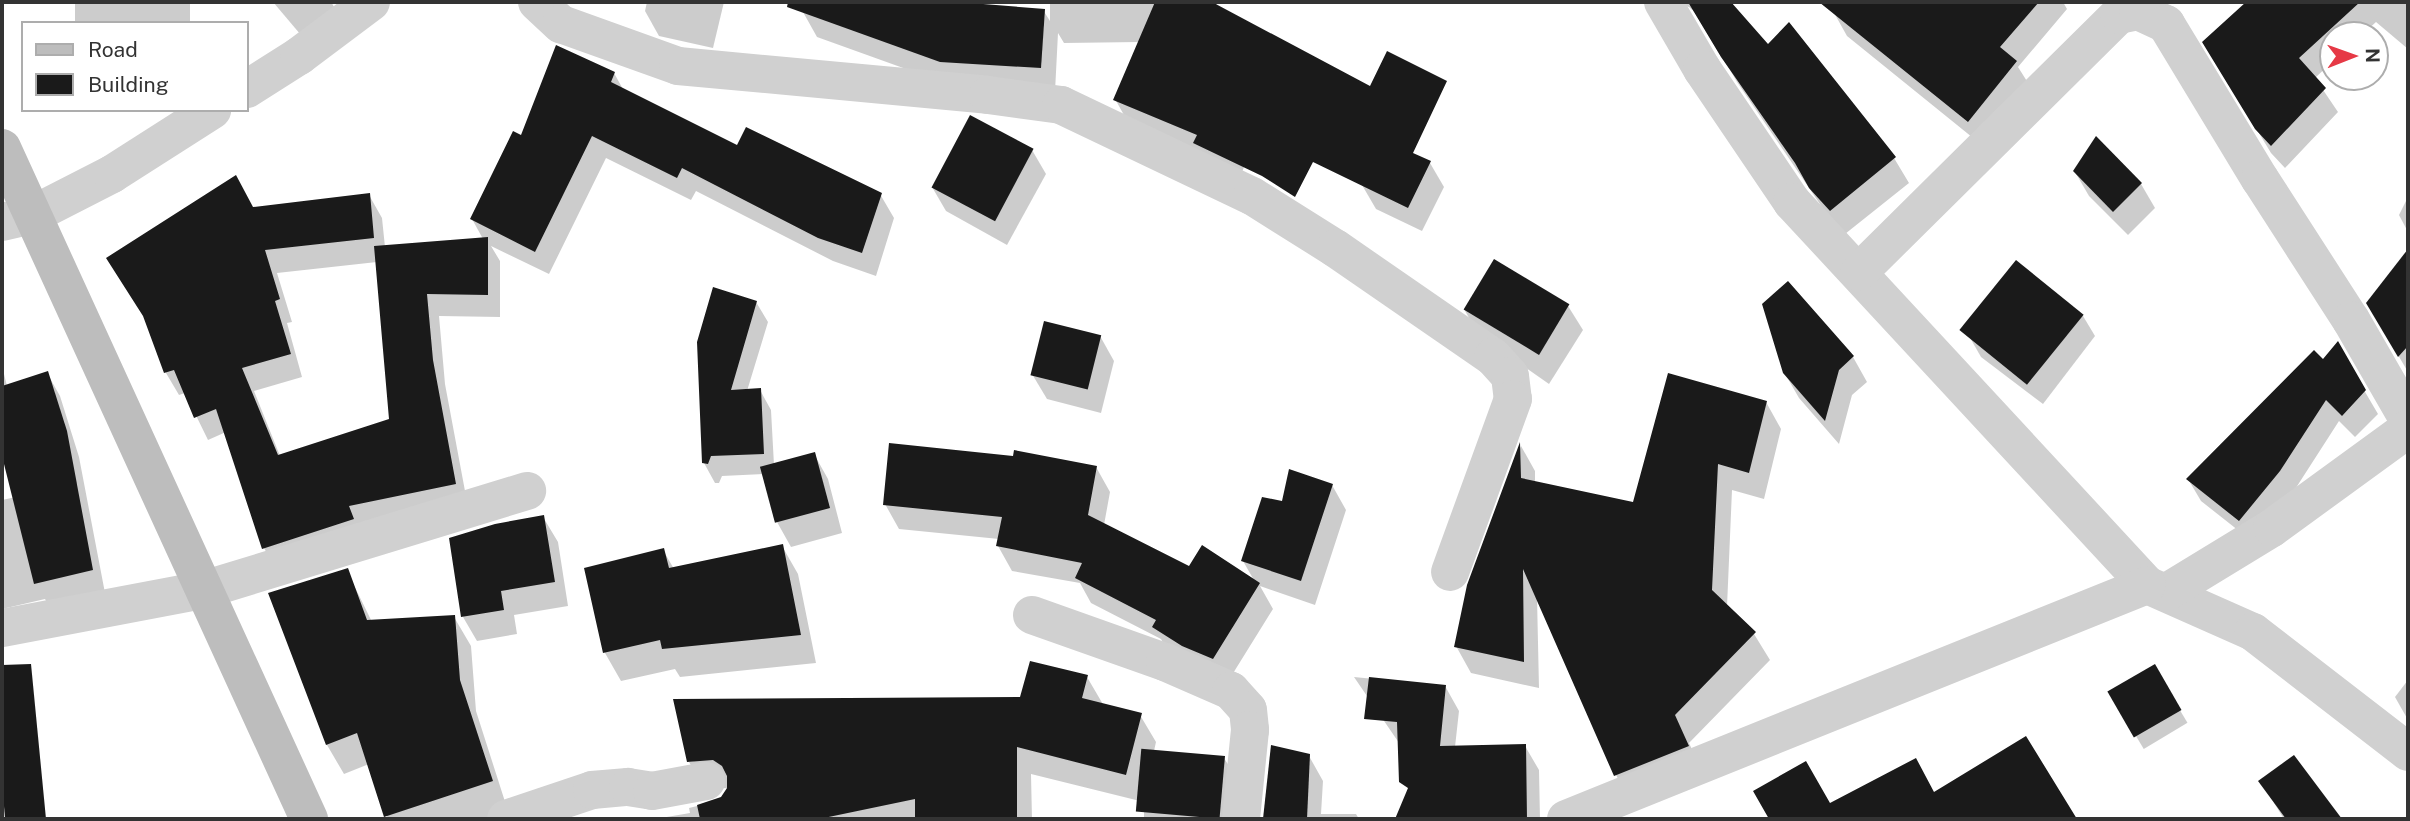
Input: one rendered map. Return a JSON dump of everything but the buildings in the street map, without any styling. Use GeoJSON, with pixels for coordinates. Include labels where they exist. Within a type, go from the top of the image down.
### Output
{"type":"FeatureCollection","features":[{"type":"Feature","properties":{"kind":"street"},"geometry":{"type":"LineString","coordinates":[[248,88],[299,56],[371,2]]}},
{"type":"Feature","properties":{"kind":"street"},"geometry":{"type":"LineString","coordinates":[[537,2],[561,24],[678,66],[988,95],[1061,105],[1252,196],[1335,248],[1482,349],[1510,376],[1513,399],[1450,572]]}},
{"type":"Feature","properties":{"kind":"street"},"geometry":{"type":"LineString","coordinates":[[1663,2],[1702,69],[1792,202],[2157,589],[2253,632],[2408,752]]}},
{"type":"Feature","properties":{"kind":"street"},"geometry":{"type":"LineString","coordinates":[[1859,272],[2119,15],[2138,11],[2166,24],[2260,179],[2351,320],[2408,419]]}},
{"type":"Feature","properties":{"kind":"street"},"geometry":{"type":"LineString","coordinates":[[17,218],[112,174],[209,112]]}},
{"type":"Feature","properties":{"kind":"street"},"geometry":{"type":"LineString","coordinates":[[2,148],[17,218],[202,590],[309,819]]}},
{"type":"Feature","properties":{"kind":"street"},"geometry":{"type":"LineString","coordinates":[[1566,819],[2157,589],[2272,528],[2408,429]]}},
{"type":"Feature","properties":{"kind":"street"},"geometry":{"type":"LineString","coordinates":[[2,628],[202,590],[527,491]]}},
{"type":"Feature","properties":{"kind":"street"},"geometry":{"type":"LineString","coordinates":[[1032,615],[1165,662],[1231,691],[1248,709],[1250,730],[1241,819]]}},
{"type":"Feature","properties":{"kind":"street"},"geometry":{"type":"LineString","coordinates":[[506,819],[592,790],[628,787],[652,792],[706,781]]}}]}
